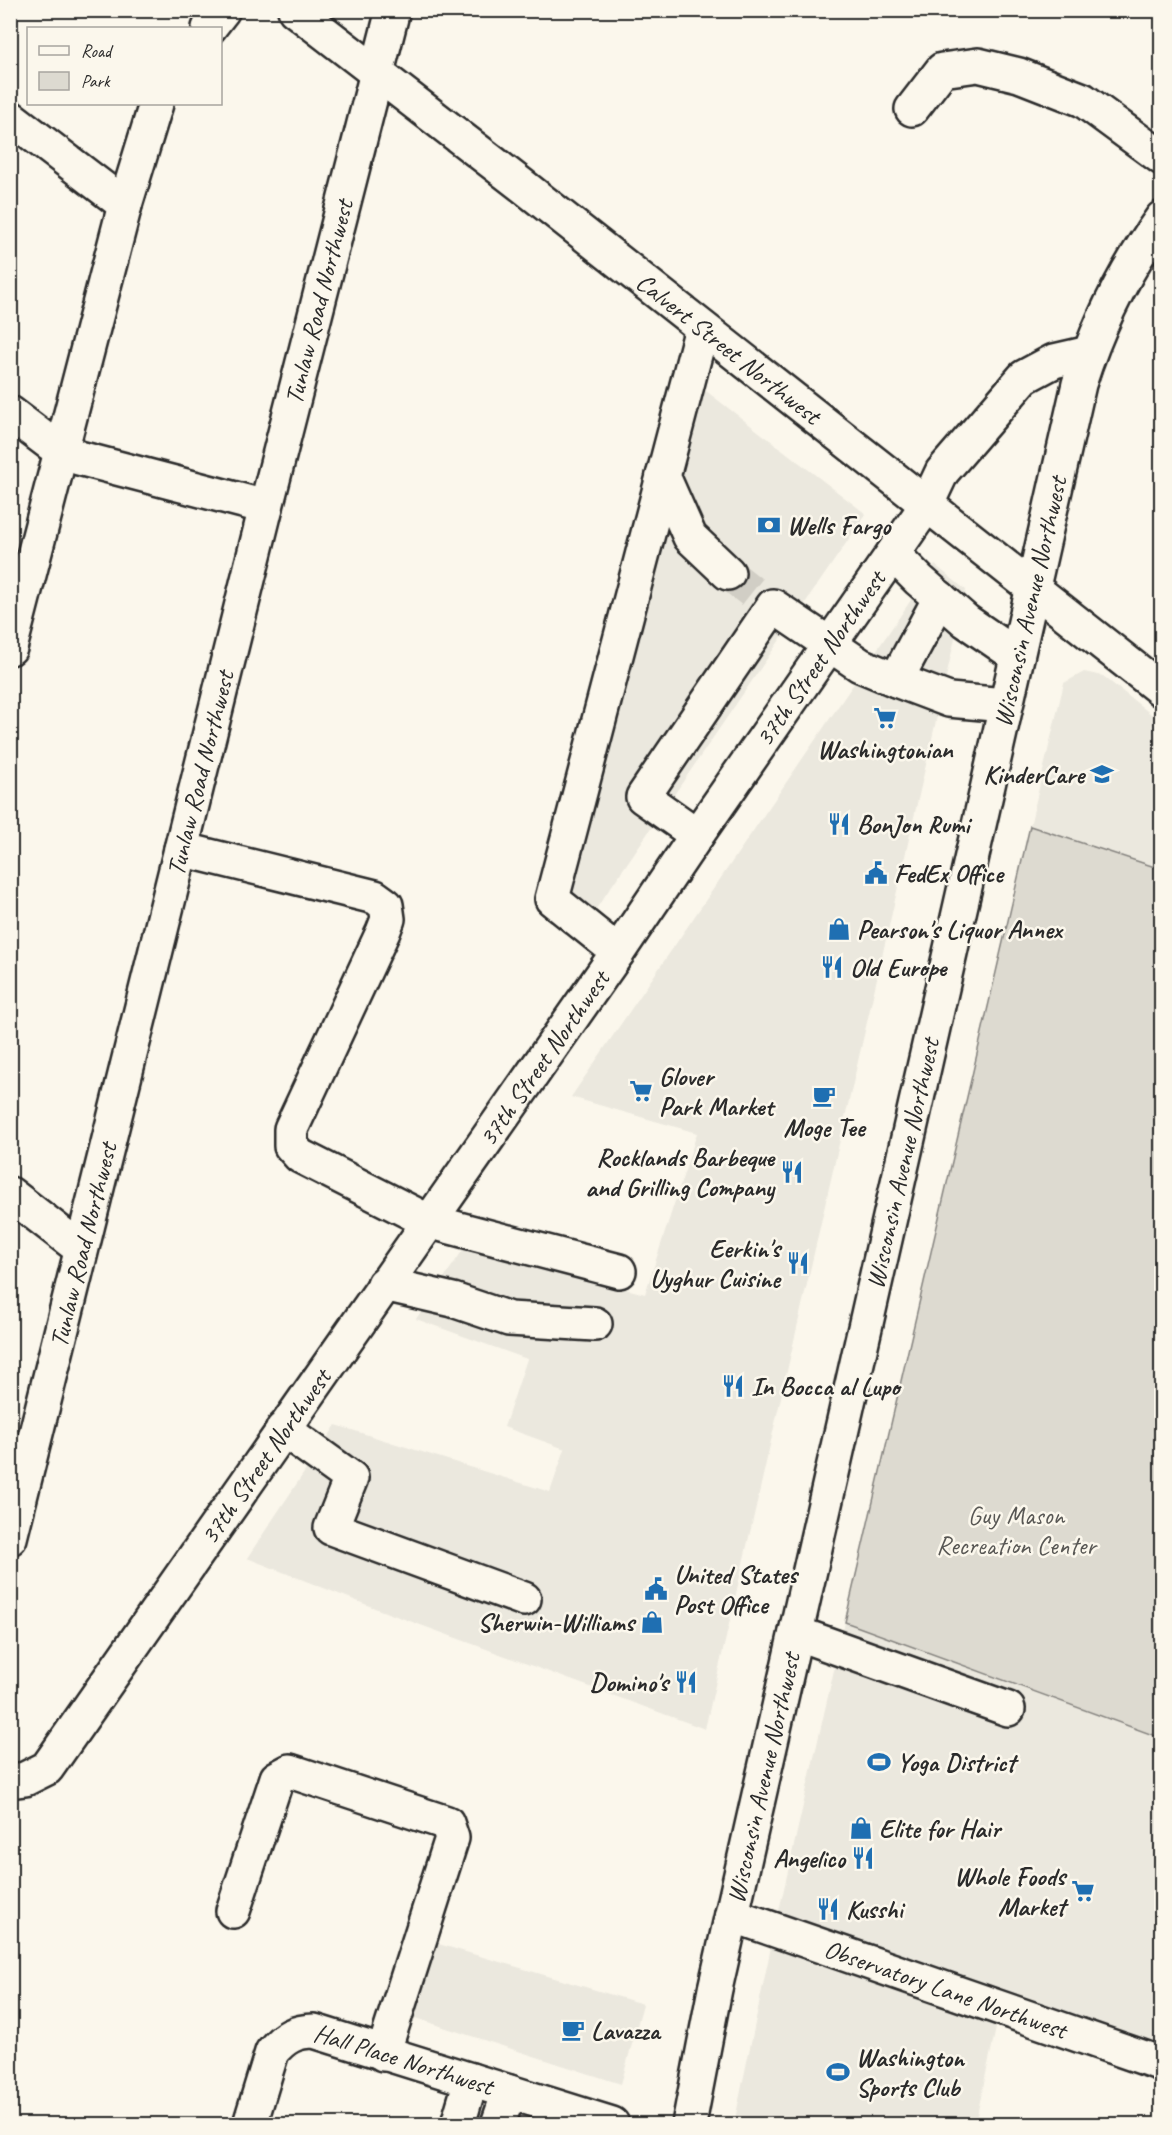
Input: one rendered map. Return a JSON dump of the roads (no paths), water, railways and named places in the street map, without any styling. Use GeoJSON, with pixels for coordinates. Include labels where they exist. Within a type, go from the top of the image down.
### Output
{"type":"FeatureCollection","features":[{"type":"Feature","properties":{"kind":"street"},"geometry":{"type":"LineString","coordinates":[[210,27],[223,10]]}},
{"type":"Feature","properties":{"kind":"street","name":"Calvert Street Northwest"},"geometry":{"type":"LineString","coordinates":[[295,10],[702,327],[1161,690]]}},
{"type":"Feature","properties":{"kind":"street","name":"Tunlaw Road Northwest"},"geometry":{"type":"LineString","coordinates":[[10,1538],[266,507],[393,10]]}},
{"type":"Feature","properties":{"kind":"street"},"geometry":{"type":"LineString","coordinates":[[912,109],[942,70],[978,64],[1019,75],[1083,100],[1161,158]]}},
{"type":"Feature","properties":{"kind":"street"},"geometry":{"type":"LineString","coordinates":[[10,648],[125,205],[156,105]]}},
{"type":"Feature","properties":{"kind":"street"},"geometry":{"type":"LineString","coordinates":[[10,117],[125,205]]}},
{"type":"Feature","properties":{"kind":"street","name":"Wisconsin Avenue Northwest"},"geometry":{"type":"LineString","coordinates":[[689,2124],[705,2035],[1079,384],[1101,321],[1124,277],[1161,218]]}},
{"type":"Feature","properties":{"kind":"street"},"geometry":{"type":"LineString","coordinates":[[618,952],[552,899],[702,327]]}},
{"type":"Feature","properties":{"kind":"street","name":"37th Street Northwest"},"geometry":{"type":"LineString","coordinates":[[10,1781],[25,1779],[46,1767],[618,952],[926,506],[942,472],[1024,377],[1054,361],[1089,353]]}},
{"type":"Feature","properties":{"kind":"street"},"geometry":{"type":"LineString","coordinates":[[10,412],[61,450],[94,462],[266,507]]}},
{"type":"Feature","properties":{"kind":"street"},"geometry":{"type":"LineString","coordinates":[[663,476],[690,537],[751,590],[830,645],[860,665],[949,700],[1005,705]]}},
{"type":"Feature","properties":{"kind":"street"},"geometry":{"type":"LineString","coordinates":[[893,554],[966,621],[1017,656]]}},
{"type":"Feature","properties":{"kind":"street"},"geometry":{"type":"LineString","coordinates":[[697,835],[643,797],[751,590]]}},
{"type":"Feature","properties":{"kind":"street"},"geometry":{"type":"LineString","coordinates":[[896,680],[940,598]]}},
{"type":"Feature","properties":{"kind":"street"},"geometry":{"type":"LineString","coordinates":[[181,849],[375,897],[386,905],[388,919],[291,1129],[291,1146],[300,1156],[428,1221],[620,1271]]}},
{"type":"Feature","properties":{"kind":"street"},"geometry":{"type":"LineString","coordinates":[[10,1194],[81,1249]]}},
{"type":"Feature","properties":{"kind":"street"},"geometry":{"type":"LineString","coordinates":[[384,1284],[453,1300],[509,1319],[594,1324]]}},
{"type":"Feature","properties":{"kind":"street"},"geometry":{"type":"LineString","coordinates":[[283,1429],[351,1478],[331,1528],[524,1599]]}},
{"type":"Feature","properties":{"kind":"street"},"geometry":{"type":"LineString","coordinates":[[796,1633],[1008,1709]]}},
{"type":"Feature","properties":{"kind":"street"},"geometry":{"type":"LineString","coordinates":[[233,1911],[277,1778],[290,1772],[447,1823],[452,1838],[383,2054]]}},
{"type":"Feature","properties":{"kind":"street","name":"Observatory Lane Northwest"},"geometry":{"type":"LineString","coordinates":[[732,1916],[1161,2064]]}},
{"type":"Feature","properties":{"kind":"street","name":"Hall Place Northwest"},"geometry":{"type":"LineString","coordinates":[[250,2124],[272,2052],[280,2043],[302,2031],[314,2031],[612,2124]]}},
{"type":"Feature","properties":{"kind":"street"},"geometry":{"type":"LineString","coordinates":[[458,2124],[471,2080]]}},
{"type":"Feature","properties":{"kind":"street"},"geometry":{"type":"LineString","coordinates":[[498,2124],[509,2092]]}},
{"type":"Feature","properties":{"kind":"tunnel"},"geometry":{"type":"LineString","coordinates":[[728,573],[752,592]]}},
{"type":"Feature","properties":{"kind":"place","name":"Wells Fargo"},"geometry":{"type":"Point","coordinates":[769,525]}},
{"type":"Feature","properties":{"kind":"place","name":"Washingtonian"},"geometry":{"type":"Point","coordinates":[885,718]}},
{"type":"Feature","properties":{"kind":"place","name":"KinderCare"},"geometry":{"type":"Point","coordinates":[1102,774]}},
{"type":"Feature","properties":{"kind":"place","name":"BonJon Rumi"},"geometry":{"type":"Point","coordinates":[839,824]}},
{"type":"Feature","properties":{"kind":"place","name":"FedEx Office"},"geometry":{"type":"Point","coordinates":[876,873]}},
{"type":"Feature","properties":{"kind":"place","name":"Pearson's Liquor Annex"},"geometry":{"type":"Point","coordinates":[839,929]}},
{"type":"Feature","properties":{"kind":"place","name":"Old Europe"},"geometry":{"type":"Point","coordinates":[832,967]}},
{"type":"Feature","properties":{"kind":"place","name":"Glover Park Market"},"geometry":{"type":"Point","coordinates":[641,1091]}},
{"type":"Feature","properties":{"kind":"place","name":"Moge Tee"},"geometry":{"type":"Point","coordinates":[824,1096]}},
{"type":"Feature","properties":{"kind":"place","name":"Rocklands Barbeque and Grilling Company"},"geometry":{"type":"Point","coordinates":[792,1172]}},
{"type":"Feature","properties":{"kind":"place","name":"Eerkin's Uyghur Cuisine"},"geometry":{"type":"Point","coordinates":[798,1263]}},
{"type":"Feature","properties":{"kind":"place","name":"In Bocca al Lupo"},"geometry":{"type":"Point","coordinates":[733,1386]}},
{"type":"Feature","properties":{"kind":"place","name":"United States Post Office"},"geometry":{"type":"Point","coordinates":[656,1589]}},
{"type":"Feature","properties":{"kind":"place","name":"Sherwin-Williams"},"geometry":{"type":"Point","coordinates":[652,1622]}},
{"type":"Feature","properties":{"kind":"place","name":"Domino's"},"geometry":{"type":"Point","coordinates":[686,1682]}},
{"type":"Feature","properties":{"kind":"place","name":"Yoga District"},"geometry":{"type":"Point","coordinates":[879,1762]}},
{"type":"Feature","properties":{"kind":"place","name":"Elite for Hair"},"geometry":{"type":"Point","coordinates":[861,1828]}},
{"type":"Feature","properties":{"kind":"place","name":"Angelico"},"geometry":{"type":"Point","coordinates":[863,1858]}},
{"type":"Feature","properties":{"kind":"place","name":"Whole Foods Market"},"geometry":{"type":"Point","coordinates":[1083,1891]}},
{"type":"Feature","properties":{"kind":"place","name":"Kusshi"},"geometry":{"type":"Point","coordinates":[828,1909]}},
{"type":"Feature","properties":{"kind":"place","name":"Lavazza"},"geometry":{"type":"Point","coordinates":[573,2030]}},
{"type":"Feature","properties":{"kind":"place","name":"Washington Sports Club"},"geometry":{"type":"Point","coordinates":[838,2072]}},
{"type":"Feature","properties":{"kind":"park label","name":"Guy Mason Recreation Center"},"geometry":{"type":"Point","coordinates":[1016,1530]}}]}
